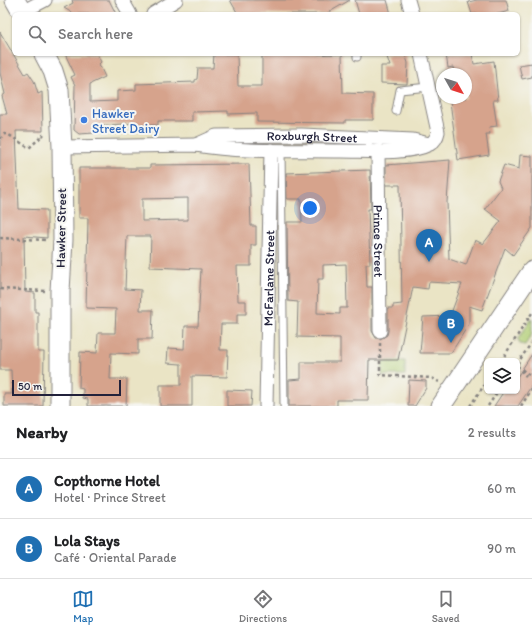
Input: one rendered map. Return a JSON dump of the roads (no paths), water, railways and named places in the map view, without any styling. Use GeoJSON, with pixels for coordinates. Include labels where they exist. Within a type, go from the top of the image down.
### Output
{"type":"FeatureCollection","features":[{"type":"Feature","properties":{"kind":"street"},"geometry":{"type":"LineString","coordinates":[[20,9],[45,0]]}},
{"type":"Feature","properties":{"kind":"street"},"geometry":{"type":"LineString","coordinates":[[122,0],[129,12]]}},
{"type":"Feature","properties":{"kind":"street"},"geometry":{"type":"LineString","coordinates":[[156,12],[176,0]]}},
{"type":"Feature","properties":{"kind":"street"},"geometry":{"type":"LineString","coordinates":[[408,0],[411,12]]}},
{"type":"Feature","properties":{"kind":"street","name":"Hawker Street"},"geometry":{"type":"LineString","coordinates":[[45,56],[53,71],[59,90],[62,147],[63,240],[60,291],[60,406]]}},
{"type":"Feature","properties":{"kind":"street"},"geometry":{"type":"LineString","coordinates":[[421,56],[438,132],[436,139],[429,144]]}},
{"type":"Feature","properties":{"kind":"street","name":"Roxburgh Street"},"geometry":{"type":"LineString","coordinates":[[196,145],[216,136],[302,135],[413,140],[429,144]]}},
{"type":"Feature","properties":{"kind":"street","name":"Roxburgh Street"},"geometry":{"type":"LineString","coordinates":[[62,147],[196,145],[213,148],[378,151],[414,149],[429,144]]}},
{"type":"Feature","properties":{"kind":"street","name":"McFarlane Street"},"geometry":{"type":"LineString","coordinates":[[266,406],[276,150]]}},
{"type":"Feature","properties":{"kind":"street","name":"Prince Street"},"geometry":{"type":"LineString","coordinates":[[378,151],[380,330]]}},
{"type":"Feature","properties":{"kind":"street"},"geometry":{"type":"LineString","coordinates":[[441,406],[532,271]]}},
{"type":"Feature","properties":{"kind":"lane"},"geometry":{"type":"LineString","coordinates":[[396,111],[400,90],[428,87]]}},
{"type":"Feature","properties":{"kind":"lane"},"geometry":{"type":"LineString","coordinates":[[276,150],[284,406]]}},
{"type":"Feature","properties":{"kind":"place","name":"Hawker Street Dairy"},"geometry":{"type":"Point","coordinates":[84,120]}},
{"type":"Feature","properties":{"kind":"place","name":"Copthorne Hotel"},"geometry":{"type":"Point","coordinates":[429,262]}},
{"type":"Feature","properties":{"kind":"place","name":"Lola Stays"},"geometry":{"type":"Point","coordinates":[451,343]}}]}
